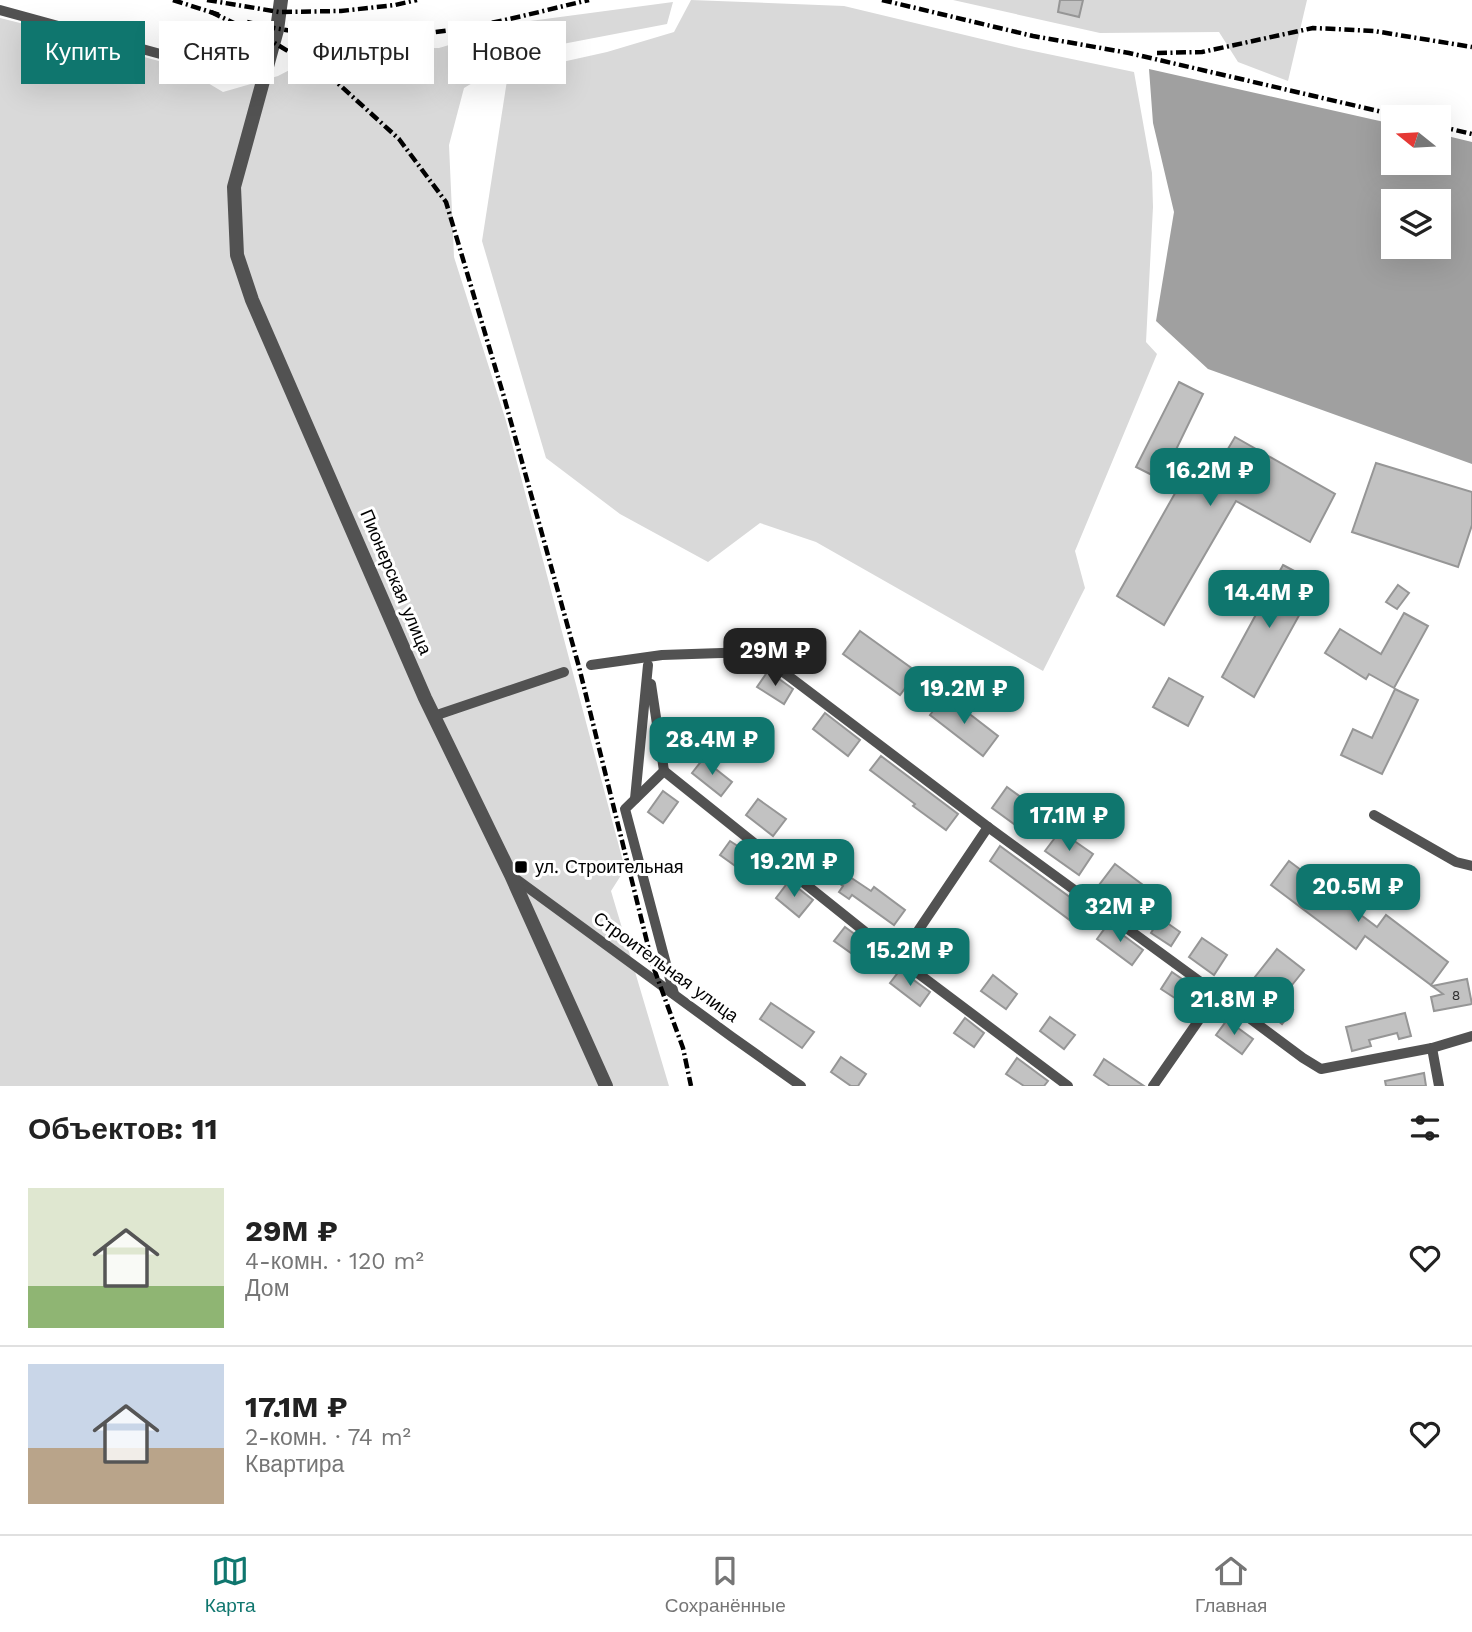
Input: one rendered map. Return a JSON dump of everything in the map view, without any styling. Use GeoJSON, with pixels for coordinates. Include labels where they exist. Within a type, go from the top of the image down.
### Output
{"type":"FeatureCollection","features":[{"type":"Feature","properties":{"kind":"street","name":"Пионерская улица"},"geometry":{"type":"LineString","coordinates":[[274,41],[281,0]]}},
{"type":"Feature","properties":{"kind":"street"},"geometry":{"type":"LineString","coordinates":[[0,10],[159,54]]}},
{"type":"Feature","properties":{"kind":"street","name":"Пионерская улица"},"geometry":{"type":"LineString","coordinates":[[262,84],[234,187],[237,255],[252,300],[434,716],[511,875],[607,1086]]}},
{"type":"Feature","properties":{"kind":"street"},"geometry":{"type":"LineString","coordinates":[[591,665],[648,661],[662,655],[751,652],[770,662],[988,827],[1321,1069],[1432,1048],[1472,1036]]}},
{"type":"Feature","properties":{"kind":"street"},"geometry":{"type":"LineString","coordinates":[[648,661],[663,771],[899,959],[1068,1086]]}},
{"type":"Feature","properties":{"kind":"street"},"geometry":{"type":"LineString","coordinates":[[635,799],[648,661]]}},
{"type":"Feature","properties":{"kind":"street"},"geometry":{"type":"LineString","coordinates":[[434,716],[564,672]]}},
{"type":"Feature","properties":{"kind":"street"},"geometry":{"type":"LineString","coordinates":[[663,771],[625,809],[674,994]]}},
{"type":"Feature","properties":{"kind":"street"},"geometry":{"type":"LineString","coordinates":[[1374,815],[1456,862],[1472,866]]}},
{"type":"Feature","properties":{"kind":"street"},"geometry":{"type":"LineString","coordinates":[[899,959],[988,827]]}},
{"type":"Feature","properties":{"kind":"street","name":"Строительная улица"},"geometry":{"type":"LineString","coordinates":[[511,875],[802,1086]]}},
{"type":"Feature","properties":{"kind":"street"},"geometry":{"type":"LineString","coordinates":[[1153,1086],[1217,994]]}},
{"type":"Feature","properties":{"kind":"street"},"geometry":{"type":"LineString","coordinates":[[1432,1048],[1439,1086]]}},
{"type":"Feature","properties":{"kind":"shaded area"},"geometry":{"type":"Polygon","coordinates":[[[691,0],[844,6],[1019,48],[1134,72],[1152,173],[1153,207],[1146,342],[1157,354],[1075,551],[1085,588],[1043,671],[816,542],[760,523],[708,562],[620,514],[546,458],[482,241],[506,84],[566,84],[566,61],[674,32],[691,0]]]}},
{"type":"Feature","properties":{"kind":"shaded area"},"geometry":{"type":"Polygon","coordinates":[[[953,0],[1307,0],[1288,81],[1238,62],[1219,32],[1100,33],[953,0]]]}},
{"type":"Feature","properties":{"kind":"shaded area"},"geometry":{"type":"Polygon","coordinates":[[[673,2],[667,24],[566,43],[566,21],[530,21],[673,2]]]}},
{"type":"Feature","properties":{"kind":"shaded area"},"geometry":{"type":"Polygon","coordinates":[[[0,18],[21,23],[21,84],[145,84],[145,57],[159,61],[159,84],[210,84],[223,92],[250,84],[274,84],[274,77],[288,71],[288,84],[434,84],[434,48],[448,45],[448,84],[471,84],[464,88],[449,145],[454,257],[506,421],[625,869],[611,891],[669,1086],[0,1086],[0,18]]]}},
{"type":"Feature","properties":{"kind":"shaded area"},"geometry":{"type":"Polygon","coordinates":[[[1149,69],[1381,121],[1381,175],[1451,175],[1451,137],[1472,142],[1472,464],[1208,369],[1156,321],[1174,212],[1153,123],[1149,69]]]}},
{"type":"Feature","properties":{"kind":"building"},"geometry":{"type":"Polygon","coordinates":[[[1060,0],[1083,0],[1079,17],[1058,12],[1060,0]]]}},
{"type":"Feature","properties":{"kind":"building"},"geometry":{"type":"Polygon","coordinates":[[[1179,382],[1203,394],[1169,464],[1206,486],[1235,437],[1335,494],[1310,542],[1236,501],[1164,625],[1117,596],[1178,488],[1136,467],[1179,382]]]}},
{"type":"Feature","properties":{"kind":"building"},"geometry":{"type":"Polygon","coordinates":[[[1376,463],[1472,492],[1472,525],[1458,567],[1352,532],[1376,463]]]}},
{"type":"Feature","properties":{"kind":"building"},"geometry":{"type":"Polygon","coordinates":[[[1283,565],[1317,583],[1254,697],[1222,677],[1283,565]]]}},
{"type":"Feature","properties":{"kind":"building"},"geometry":{"type":"Polygon","coordinates":[[[1398,585],[1409,593],[1397,609],[1386,602],[1398,585]]]}},
{"type":"Feature","properties":{"kind":"building"},"geometry":{"type":"Polygon","coordinates":[[[1404,613],[1428,626],[1394,688],[1369,674],[1366,679],[1325,653],[1340,629],[1381,654],[1404,613]]]}},
{"type":"Feature","properties":{"kind":"building"},"geometry":{"type":"Polygon","coordinates":[[[860,631],[917,672],[900,695],[843,654],[860,631]]]}},
{"type":"Feature","properties":{"kind":"building"},"geometry":{"type":"Polygon","coordinates":[[[768,671],[793,689],[784,704],[757,687],[768,671]]]}},
{"type":"Feature","properties":{"kind":"building"},"geometry":{"type":"Polygon","coordinates":[[[1169,678],[1203,697],[1188,726],[1153,707],[1169,678]]]}},
{"type":"Feature","properties":{"kind":"building"},"geometry":{"type":"Polygon","coordinates":[[[1395,689],[1418,700],[1382,774],[1341,755],[1353,729],[1372,738],[1395,689]]]}},
{"type":"Feature","properties":{"kind":"building"},"geometry":{"type":"Polygon","coordinates":[[[945,695],[998,736],[983,756],[930,715],[945,695]]]}},
{"type":"Feature","properties":{"kind":"building"},"geometry":{"type":"Polygon","coordinates":[[[825,713],[860,740],[848,756],[813,729],[825,713]]]}},
{"type":"Feature","properties":{"kind":"building"},"geometry":{"type":"Polygon","coordinates":[[[881,756],[958,814],[946,830],[870,770],[881,756]]]}},
{"type":"Feature","properties":{"kind":"building"},"geometry":{"type":"Polygon","coordinates":[[[703,759],[732,782],[721,796],[692,773],[703,759]]]}},
{"type":"Feature","properties":{"kind":"building"},"geometry":{"type":"Polygon","coordinates":[[[1007,787],[1037,809],[1022,830],[992,808],[1007,787]]]}},
{"type":"Feature","properties":{"kind":"building"},"geometry":{"type":"Polygon","coordinates":[[[663,791],[678,802],[663,823],[648,812],[663,791]]]}},
{"type":"Feature","properties":{"kind":"building"},"geometry":{"type":"Polygon","coordinates":[[[758,799],[786,819],[773,836],[746,815],[758,799]]]}},
{"type":"Feature","properties":{"kind":"building"},"geometry":{"type":"Polygon","coordinates":[[[1060,831],[1093,854],[1079,875],[1045,851],[1060,831]]]}},
{"type":"Feature","properties":{"kind":"building"},"geometry":{"type":"Polygon","coordinates":[[[730,841],[759,860],[748,875],[720,855],[730,841]]]}},
{"type":"Feature","properties":{"kind":"building"},"geometry":{"type":"Polygon","coordinates":[[[816,845],[845,865],[841,871],[871,891],[874,887],[905,910],[894,925],[852,895],[849,899],[839,892],[843,886],[805,860],[816,845]]]}},
{"type":"Feature","properties":{"kind":"building"},"geometry":{"type":"Polygon","coordinates":[[[1000,846],[1082,906],[1071,921],[990,861],[1000,846]]]}},
{"type":"Feature","properties":{"kind":"building"},"geometry":{"type":"Polygon","coordinates":[[[1289,861],[1377,927],[1386,915],[1448,962],[1431,985],[1365,936],[1356,949],[1271,885],[1289,861]]]}},
{"type":"Feature","properties":{"kind":"building"},"geometry":{"type":"Polygon","coordinates":[[[1115,864],[1151,891],[1129,920],[1117,911],[1120,907],[1096,889],[1115,864]]]}},
{"type":"Feature","properties":{"kind":"building"},"geometry":{"type":"Polygon","coordinates":[[[789,881],[813,900],[799,917],[776,898],[789,881]]]}},
{"type":"Feature","properties":{"kind":"building"},"geometry":{"type":"Polygon","coordinates":[[[1160,918],[1180,932],[1171,946],[1151,933],[1160,918]]]}},
{"type":"Feature","properties":{"kind":"building"},"geometry":{"type":"Polygon","coordinates":[[[1108,924],[1143,950],[1132,965],[1097,939],[1108,924]]]}},
{"type":"Feature","properties":{"kind":"building"},"geometry":{"type":"Polygon","coordinates":[[[845,927],[868,944],[858,958],[834,941],[845,927]]]}},
{"type":"Feature","properties":{"kind":"building"},"geometry":{"type":"Polygon","coordinates":[[[932,931],[964,953],[953,968],[922,947],[932,931]]]}},
{"type":"Feature","properties":{"kind":"building"},"geometry":{"type":"Polygon","coordinates":[[[1202,938],[1227,955],[1214,975],[1189,957],[1202,938]]]}},
{"type":"Feature","properties":{"kind":"building"},"geometry":{"type":"Polygon","coordinates":[[[1277,949],[1304,970],[1280,1000],[1293,1010],[1282,1024],[1262,1008],[1258,1014],[1245,1004],[1254,992],[1247,987],[1277,949]]]}},
{"type":"Feature","properties":{"kind":"building"},"geometry":{"type":"Polygon","coordinates":[[[900,970],[930,992],[920,1006],[890,983],[900,970]]]}},
{"type":"Feature","properties":{"kind":"building"},"geometry":{"type":"Polygon","coordinates":[[[1172,972],[1198,990],[1187,1006],[1161,989],[1172,972]]]}},
{"type":"Feature","properties":{"kind":"building"},"geometry":{"type":"Polygon","coordinates":[[[993,975],[1017,994],[1006,1009],[981,991],[993,975]]]}},
{"type":"Feature","properties":{"kind":"building"},"geometry":{"type":"Polygon","coordinates":[[[1467,979],[1472,1004],[1434,1011],[1431,997],[1443,994],[1432,986],[1467,979]]]}},
{"type":"Feature","properties":{"kind":"building"},"geometry":{"type":"Polygon","coordinates":[[[771,1003],[814,1032],[802,1048],[760,1019],[771,1003]]]}},
{"type":"Feature","properties":{"kind":"building"},"geometry":{"type":"Polygon","coordinates":[[[1405,1013],[1411,1036],[1399,1039],[1397,1033],[1369,1040],[1371,1046],[1352,1051],[1346,1027],[1405,1013]]]}},
{"type":"Feature","properties":{"kind":"building"},"geometry":{"type":"Polygon","coordinates":[[[1050,1017],[1075,1035],[1064,1049],[1040,1031],[1050,1017]]]}},
{"type":"Feature","properties":{"kind":"building"},"geometry":{"type":"Polygon","coordinates":[[[965,1018],[984,1033],[974,1047],[954,1033],[965,1018]]]}},
{"type":"Feature","properties":{"kind":"building"},"geometry":{"type":"Polygon","coordinates":[[[1227,1020],[1253,1039],[1242,1054],[1216,1035],[1227,1020]]]}},
{"type":"Feature","properties":{"kind":"building"},"geometry":{"type":"Polygon","coordinates":[[[841,1057],[866,1074],[858,1086],[851,1086],[831,1072],[841,1057]]]}},
{"type":"Feature","properties":{"kind":"building"},"geometry":{"type":"Polygon","coordinates":[[[1017,1058],[1048,1081],[1044,1086],[1024,1086],[1006,1074],[1017,1058]]]}},
{"type":"Feature","properties":{"kind":"building"},"geometry":{"type":"Polygon","coordinates":[[[1104,1059],[1144,1086],[1110,1086],[1094,1075],[1104,1059]]]}},
{"type":"Feature","properties":{"kind":"building"},"geometry":{"type":"Polygon","coordinates":[[[1424,1073],[1426,1086],[1386,1086],[1385,1081],[1424,1073]]]}},
{"type":"Feature","properties":{"kind":"railway"},"geometry":{"type":"LineString","coordinates":[[173,0],[220,15]]}},
{"type":"Feature","properties":{"kind":"railway"},"geometry":{"type":"LineString","coordinates":[[207,0],[279,12],[341,11],[417,0]]}},
{"type":"Feature","properties":{"kind":"railway"},"geometry":{"type":"LineString","coordinates":[[274,28],[329,35],[414,34],[515,18],[589,0]]}},
{"type":"Feature","properties":{"kind":"railway"},"geometry":{"type":"LineString","coordinates":[[882,0],[1033,36],[1129,53],[1381,112]]}},
{"type":"Feature","properties":{"kind":"railway"},"geometry":{"type":"LineString","coordinates":[[211,12],[273,42],[332,78],[399,139],[446,202],[504,397],[579,667],[653,966],[683,1048],[691,1086]]}},
{"type":"Feature","properties":{"kind":"railway"},"geometry":{"type":"LineString","coordinates":[[1157,53],[1202,52],[1313,28],[1374,31],[1472,47]]}},
{"type":"Feature","properties":{"kind":"railway"},"geometry":{"type":"LineString","coordinates":[[1451,129],[1472,134]]}},
{"type":"Feature","properties":{"kind":"place","name":"ул. Строительная"},"geometry":{"type":"Point","coordinates":[521,867]}}]}
